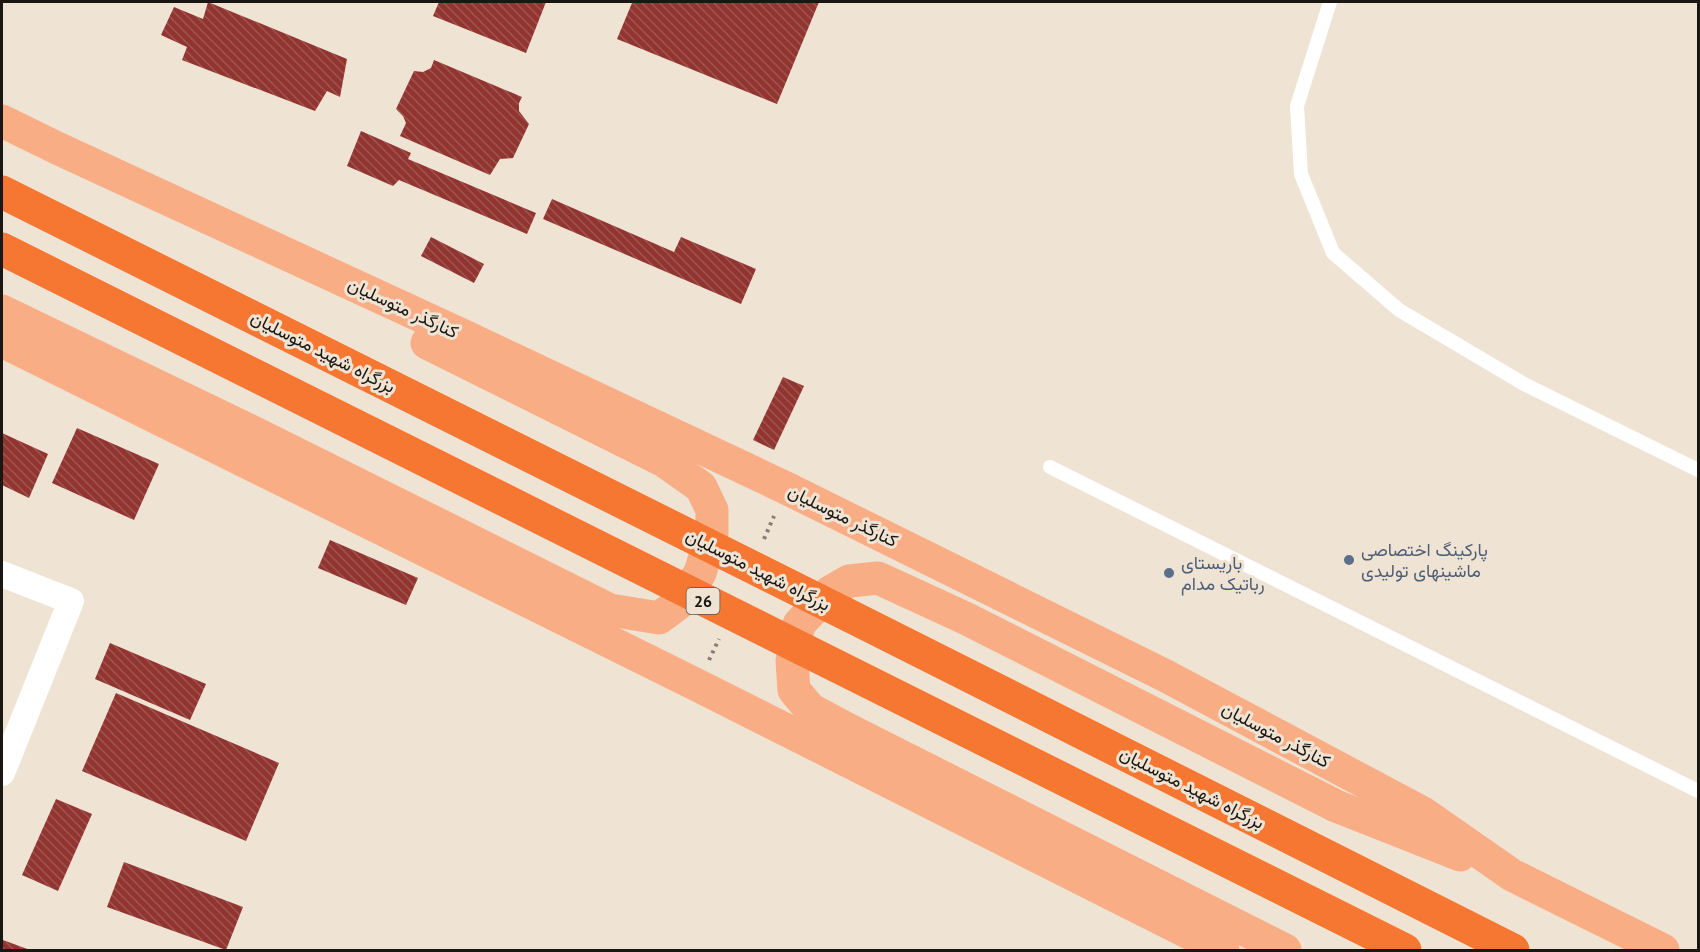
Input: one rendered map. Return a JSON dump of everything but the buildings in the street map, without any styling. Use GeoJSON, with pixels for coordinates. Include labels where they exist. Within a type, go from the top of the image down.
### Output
{"type":"FeatureCollection","features":[{"type":"Feature","properties":{"kind":"highway","name":"بزرگراه شهید متوسلیان"},"geometry":{"type":"LineString","coordinates":[[2,192],[1513,951]]}},
{"type":"Feature","properties":{"kind":"highway","name":"26"},"geometry":{"type":"LineString","coordinates":[[2,249],[1405,951]]}},
{"type":"Feature","properties":{"kind":"main road","name":"کنارگذر متوسلیان"},"geometry":{"type":"LineString","coordinates":[[2,121],[786,488],[1164,675],[1423,813],[1512,875],[1663,951]]}},
{"type":"Feature","properties":{"kind":"main road"},"geometry":{"type":"LineString","coordinates":[[2,311],[263,437],[610,610],[659,618],[679,603],[700,573],[712,533],[712,510],[701,487],[664,461],[252,255],[57,148]]}},
{"type":"Feature","properties":{"kind":"main road"},"geometry":{"type":"LineString","coordinates":[[2,341],[697,685],[1223,951]]}},
{"type":"Feature","properties":{"kind":"main road"},"geometry":{"type":"LineString","coordinates":[[1285,951],[810,709],[794,690],[792,661],[798,624],[830,592],[849,581],[878,578],[965,618],[1336,806],[1512,875]]}},
{"type":"Feature","properties":{"kind":"street"},"geometry":{"type":"LineString","coordinates":[[2,574],[71,601],[2,773]]}},
{"type":"Feature","properties":{"kind":"lane"},"geometry":{"type":"LineString","coordinates":[[1330,2],[1297,106],[1301,174],[1333,253],[1399,309],[1515,378],[1698,470]]}},
{"type":"Feature","properties":{"kind":"lane"},"geometry":{"type":"LineString","coordinates":[[1050,467],[1698,791]]}},
{"type":"Feature","properties":{"kind":"place","name":"پارکینگ اختصاصی ماشینهای تولیدی"},"geometry":{"type":"Point","coordinates":[1349,560]}},
{"type":"Feature","properties":{"kind":"place","name":"باریستای رباتیک مدام"},"geometry":{"type":"Point","coordinates":[1169,573]}}]}
